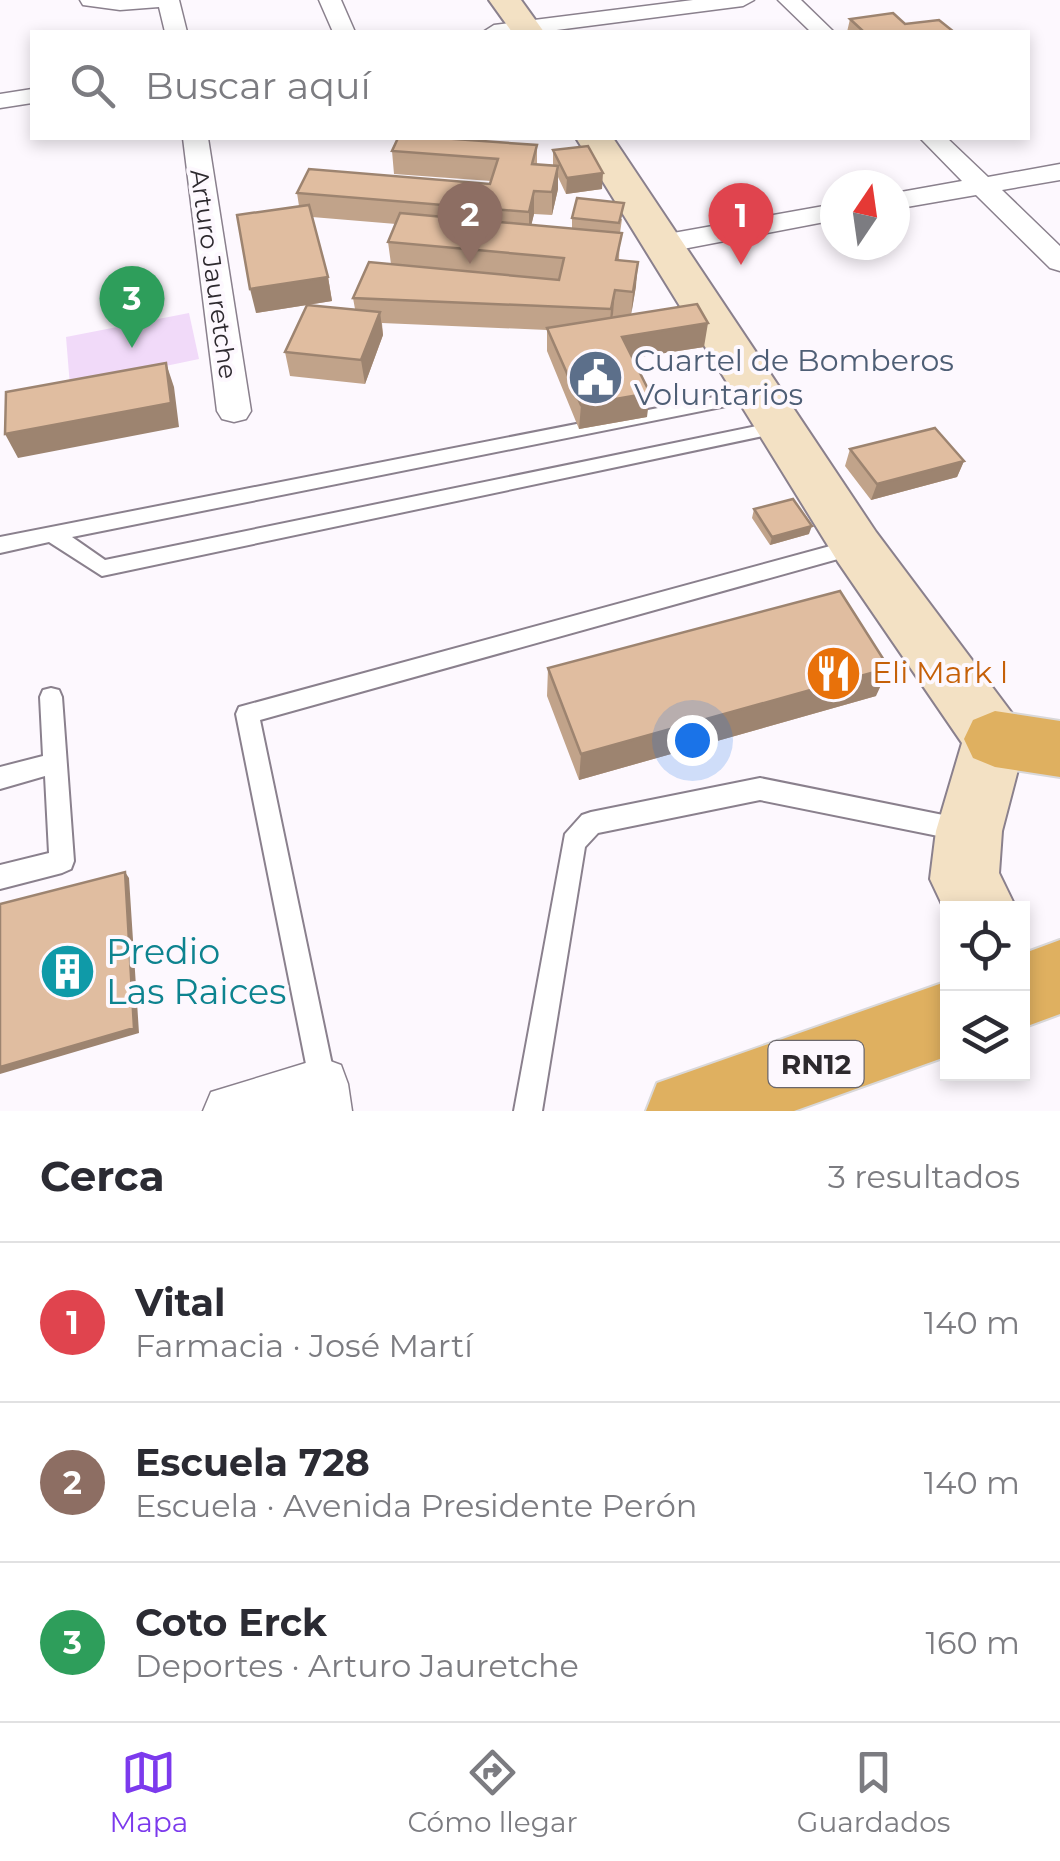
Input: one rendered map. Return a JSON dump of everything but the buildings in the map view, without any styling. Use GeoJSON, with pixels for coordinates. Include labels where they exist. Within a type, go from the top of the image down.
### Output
{"type":"FeatureCollection","features":[{"type":"Feature","properties":{"kind":"highway"},"geometry":{"type":"LineString","coordinates":[[995,739],[1060,749]]}},
{"type":"Feature","properties":{"kind":"highway","name":"RN12"},"geometry":{"type":"LineString","coordinates":[[685,1111],[940,1021]]}},
{"type":"Feature","properties":{"kind":"main road"},"geometry":{"type":"LineString","coordinates":[[505,0],[516,30]]}},
{"type":"Feature","properties":{"kind":"main road"},"geometry":{"type":"LineString","coordinates":[[595,140],[858,547],[995,739],[969,831],[964,879],[977,901]]}},
{"type":"Feature","properties":{"kind":"street"},"geometry":{"type":"LineString","coordinates":[[90,0],[120,4],[166,0],[175,30]]}},
{"type":"Feature","properties":{"kind":"street"},"geometry":{"type":"LineString","coordinates":[[330,0],[343,30]]}},
{"type":"Feature","properties":{"kind":"street"},"geometry":{"type":"LineString","coordinates":[[523,30],[743,0]]}},
{"type":"Feature","properties":{"kind":"street"},"geometry":{"type":"LineString","coordinates":[[789,0],[821,30]]}},
{"type":"Feature","properties":{"kind":"street","name":"Arturo Jauretche"},"geometry":{"type":"LineString","coordinates":[[195,140],[234,411]]}},
{"type":"Feature","properties":{"kind":"street"},"geometry":{"type":"LineString","coordinates":[[935,140],[1060,262]]}},
{"type":"Feature","properties":{"kind":"street"},"geometry":{"type":"LineString","coordinates":[[910,199],[1060,172]]}},
{"type":"Feature","properties":{"kind":"street"},"geometry":{"type":"LineString","coordinates":[[662,244],[820,215]]}},
{"type":"Feature","properties":{"kind":"street"},"geometry":{"type":"LineString","coordinates":[[995,739],[1060,721]]}},
{"type":"Feature","properties":{"kind":"street"},"geometry":{"type":"LineString","coordinates":[[230,1111],[323,1097]]}},
{"type":"Feature","properties":{"kind":"lane"},"geometry":{"type":"LineString","coordinates":[[0,545],[772,410]]}},
{"type":"Feature","properties":{"kind":"lane"},"geometry":{"type":"LineString","coordinates":[[52,534],[102,568],[772,410]]}},
{"type":"Feature","properties":{"kind":"lane"},"geometry":{"type":"LineString","coordinates":[[323,1097],[246,714],[858,547]]}},
{"type":"Feature","properties":{"kind":"lane"},"geometry":{"type":"LineString","coordinates":[[0,877],[62,861],[52,697]]}},
{"type":"Feature","properties":{"kind":"lane"},"geometry":{"type":"LineString","coordinates":[[0,778],[56,763]]}},
{"type":"Feature","properties":{"kind":"lane"},"geometry":{"type":"LineString","coordinates":[[528,1111],[574,842],[591,823],[760,788],[969,831]]}},
{"type":"Feature","properties":{"kind":"shaded area"},"geometry":{"type":"Polygon","coordinates":[[[189,313],[199,359],[70,386],[66,337],[189,313]]]}},
{"type":"Feature","properties":{"kind":"place","name":"Escuela 728"},"geometry":{"type":"Point","coordinates":[470,264]}},
{"type":"Feature","properties":{"kind":"place","name":"Vital"},"geometry":{"type":"Point","coordinates":[741,265]}},
{"type":"Feature","properties":{"kind":"place","name":"Coto Erck"},"geometry":{"type":"Point","coordinates":[132,348]}},
{"type":"Feature","properties":{"kind":"place","name":"Cuartel de Bomberos Voluntarios"},"geometry":{"type":"Point","coordinates":[595,378]}},
{"type":"Feature","properties":{"kind":"place","name":"Eli Mark l"},"geometry":{"type":"Point","coordinates":[833,673]}},
{"type":"Feature","properties":{"kind":"place","name":"Predio Las Raices"},"geometry":{"type":"Point","coordinates":[67,972]}}]}
